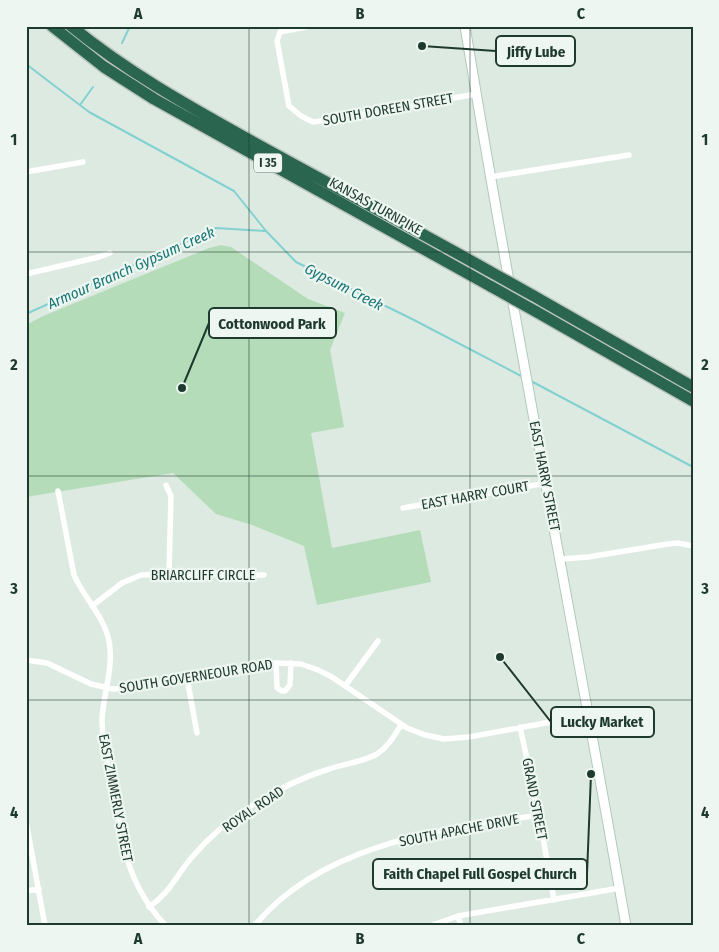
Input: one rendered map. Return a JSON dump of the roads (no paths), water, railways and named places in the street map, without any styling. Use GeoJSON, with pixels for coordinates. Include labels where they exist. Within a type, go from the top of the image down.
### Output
{"type":"FeatureCollection","features":[{"type":"Feature","properties":{"kind":"highway","name":"KANSAS TURNPIKE"},"geometry":{"type":"LineString","coordinates":[[52,26],[104,67],[154,100],[492,287],[693,401]]}},
{"type":"Feature","properties":{"kind":"highway","name":"KANSAS TURNPIKE"},"geometry":{"type":"LineString","coordinates":[[71,26],[119,63],[160,90],[489,271],[693,387]]}},
{"type":"Feature","properties":{"kind":"main road","name":"EAST HARRY STREET"},"geometry":{"type":"LineString","coordinates":[[465,26],[490,177],[561,559],[626,926]]}},
{"type":"Feature","properties":{"kind":"street","name":"SOUTH DOREEN STREET"},"geometry":{"type":"LineString","coordinates":[[310,26],[280,32],[277,41],[289,106],[301,116],[313,122],[476,94]]}},
{"type":"Feature","properties":{"kind":"street"},"geometry":{"type":"LineString","coordinates":[[490,177],[629,155]]}},
{"type":"Feature","properties":{"kind":"street"},"geometry":{"type":"LineString","coordinates":[[26,172],[83,162]]}},
{"type":"Feature","properties":{"kind":"street"},"geometry":{"type":"LineString","coordinates":[[26,274],[99,257],[110,252]]}},
{"type":"Feature","properties":{"kind":"street","name":"EAST HARRY COURT"},"geometry":{"type":"LineString","coordinates":[[403,508],[547,483]]}},
{"type":"Feature","properties":{"kind":"street"},"geometry":{"type":"LineString","coordinates":[[166,485],[171,496],[169,574]]}},
{"type":"Feature","properties":{"kind":"street","name":"EAST ZIMMERLY STREET"},"geometry":{"type":"LineString","coordinates":[[58,491],[74,575],[78,585],[102,622],[109,641],[110,652],[102,727],[122,837],[131,873],[149,907],[166,926]]}},
{"type":"Feature","properties":{"kind":"street"},"geometry":{"type":"LineString","coordinates":[[561,559],[588,557],[678,543],[693,546]]}},
{"type":"Feature","properties":{"kind":"street","name":"BRIARCLIFF CIRCLE"},"geometry":{"type":"LineString","coordinates":[[92,606],[131,578],[150,574],[264,575]]}},
{"type":"Feature","properties":{"kind":"street"},"geometry":{"type":"LineString","coordinates":[[345,686],[378,641]]}},
{"type":"Feature","properties":{"kind":"street","name":"SOUTH GOVERNEOUR ROAD"},"geometry":{"type":"LineString","coordinates":[[26,660],[47,663],[91,684],[106,688],[130,688],[276,663],[291,663],[318,670],[345,686],[401,725],[425,735],[444,738],[462,738],[589,715]]}},
{"type":"Feature","properties":{"kind":"street"},"geometry":{"type":"LineString","coordinates":[[276,663],[277,688],[278,690],[286,691],[290,685],[291,663]]}},
{"type":"Feature","properties":{"kind":"street"},"geometry":{"type":"LineString","coordinates":[[187,678],[197,733]]}},
{"type":"Feature","properties":{"kind":"street","name":"ROYAL ROAD"},"geometry":{"type":"LineString","coordinates":[[149,907],[166,893],[186,864],[203,845],[252,806],[277,790],[298,781],[328,769],[375,755],[387,745],[401,725]]}},
{"type":"Feature","properties":{"kind":"street","name":"GRAND STREET"},"geometry":{"type":"LineString","coordinates":[[520,727],[539,815],[554,900]]}},
{"type":"Feature","properties":{"kind":"street","name":"SOUTH APACHE DRIVE"},"geometry":{"type":"LineString","coordinates":[[254,926],[273,905],[300,883],[363,853],[404,839],[539,815]]}},
{"type":"Feature","properties":{"kind":"street"},"geometry":{"type":"LineString","coordinates":[[26,821],[45,926]]}},
{"type":"Feature","properties":{"kind":"street"},"geometry":{"type":"LineString","coordinates":[[430,926],[458,916],[620,888]]}},
{"type":"Feature","properties":{"kind":"street"},"geometry":{"type":"LineString","coordinates":[[26,891],[38,889]]}},
{"type":"Feature","properties":{"kind":"street"},"geometry":{"type":"LineString","coordinates":[[458,916],[461,926]]}},
{"type":"Feature","properties":{"kind":"waterway"},"geometry":{"type":"LineString","coordinates":[[122,43],[130,26]]}},
{"type":"Feature","properties":{"kind":"waterway","name":"Gypsum Creek"},"geometry":{"type":"LineString","coordinates":[[26,64],[89,112],[234,191],[266,231],[296,262],[414,320],[523,377]]}},
{"type":"Feature","properties":{"kind":"waterway"},"geometry":{"type":"LineString","coordinates":[[80,105],[93,87]]}},
{"type":"Feature","properties":{"kind":"waterway","name":"Armour Branch Gypsum Creek"},"geometry":{"type":"LineString","coordinates":[[26,314],[216,228],[265,231]]}},
{"type":"Feature","properties":{"kind":"waterway","name":"Gypsum Creek"},"geometry":{"type":"LineString","coordinates":[[529,380],[693,467]]}},
{"type":"Feature","properties":{"kind":"place","name":"Jiffy Lube"},"geometry":{"type":"Point","coordinates":[422,46]}},
{"type":"Feature","properties":{"kind":"place","name":"Cottonwood Park"},"geometry":{"type":"Point","coordinates":[182,388]}},
{"type":"Feature","properties":{"kind":"place","name":"Lucky Market"},"geometry":{"type":"Point","coordinates":[500,657]}},
{"type":"Feature","properties":{"kind":"place","name":"Faith Chapel Full Gospel Church"},"geometry":{"type":"Point","coordinates":[591,774]}}]}
